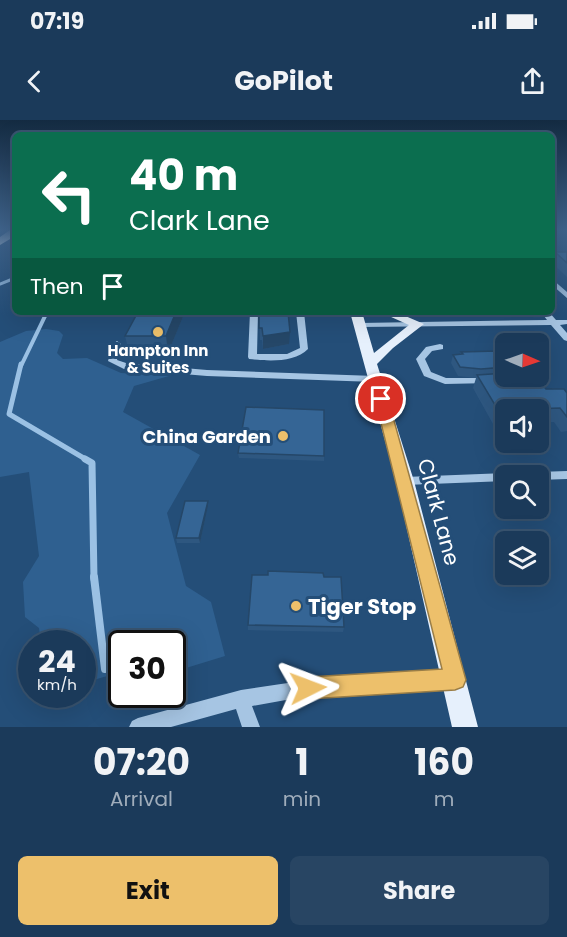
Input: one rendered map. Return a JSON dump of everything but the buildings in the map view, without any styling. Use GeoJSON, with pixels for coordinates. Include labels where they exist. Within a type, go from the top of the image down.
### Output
{"type":"FeatureCollection","features":[{"type":"Feature","properties":{"kind":"main road"},"geometry":{"type":"LineString","coordinates":[[394,315],[418,324]]}},
{"type":"Feature","properties":{"kind":"main road","name":"Clark Lane"},"geometry":{"type":"LineString","coordinates":[[357,319],[405,481],[465,727]]}},
{"type":"Feature","properties":{"kind":"main road"},"geometry":{"type":"LineString","coordinates":[[373,371],[389,345],[418,324]]}},
{"type":"Feature","properties":{"kind":"street"},"geometry":{"type":"LineString","coordinates":[[555,284],[567,296]]}},
{"type":"Feature","properties":{"kind":"street"},"geometry":{"type":"LineString","coordinates":[[254,315],[252,357],[293,356],[300,353],[304,349],[300,315]]}},
{"type":"Feature","properties":{"kind":"street"},"geometry":{"type":"LineString","coordinates":[[548,315],[567,338]]}},
{"type":"Feature","properties":{"kind":"street"},"geometry":{"type":"LineString","coordinates":[[357,319],[418,324],[567,321]]}},
{"type":"Feature","properties":{"kind":"street"},"geometry":{"type":"LineString","coordinates":[[117,344],[111,356],[112,361],[124,366],[207,373],[373,371]]}},
{"type":"Feature","properties":{"kind":"street"},"geometry":{"type":"LineString","coordinates":[[440,347],[429,349],[420,359],[427,374],[445,381],[495,381]]}},
{"type":"Feature","properties":{"kind":"street"},"geometry":{"type":"LineString","coordinates":[[549,476],[567,475]]}},
{"type":"Feature","properties":{"kind":"street"},"geometry":{"type":"LineString","coordinates":[[405,481],[495,477]]}},
{"type":"Feature","properties":{"kind":"street"},"geometry":{"type":"LineString","coordinates":[[138,727],[241,699],[308,688],[455,680]]}},
{"type":"Feature","properties":{"kind":"street"},"geometry":{"type":"LineString","coordinates":[[241,699],[251,727]]}},
{"type":"Feature","properties":{"kind":"shaded area"},"geometry":{"type":"Polygon","coordinates":[[[46,329],[59,331],[63,335],[57,353],[63,359],[87,358],[121,373],[169,376],[134,386],[123,412],[200,455],[167,513],[186,586],[211,602],[225,656],[186,668],[186,630],[108,630],[108,676],[96,679],[96,630],[39,630],[25,617],[23,582],[39,556],[29,472],[0,477],[0,342],[26,331],[46,329]]]}},
{"type":"Feature","properties":{"kind":"waterway"},"geometry":{"type":"LineString","coordinates":[[0,284],[12,279]]}},
{"type":"Feature","properties":{"kind":"waterway"},"geometry":{"type":"LineString","coordinates":[[21,366],[46,315]]}},
{"type":"Feature","properties":{"kind":"waterway"},"geometry":{"type":"LineString","coordinates":[[21,364],[9,414],[87,460]]}},
{"type":"Feature","properties":{"kind":"waterway"},"geometry":{"type":"LineString","coordinates":[[85,459],[92,463],[94,579]]}},
{"type":"Feature","properties":{"kind":"waterway"},"geometry":{"type":"LineString","coordinates":[[94,577],[105,669]]}},
{"type":"Feature","properties":{"kind":"place","name":"Hampton Inn & Suites"},"geometry":{"type":"Point","coordinates":[158,332]}},
{"type":"Feature","properties":{"kind":"place","name":"China Garden"},"geometry":{"type":"Point","coordinates":[283,436]}},
{"type":"Feature","properties":{"kind":"place","name":"Tiger Stop"},"geometry":{"type":"Point","coordinates":[296,606]}},
{"type":"Feature","properties":{"kind":"route"},"geometry":{"type":"LineString","coordinates":[[308,688],[455,680],[405,481],[381,399]]}}]}
